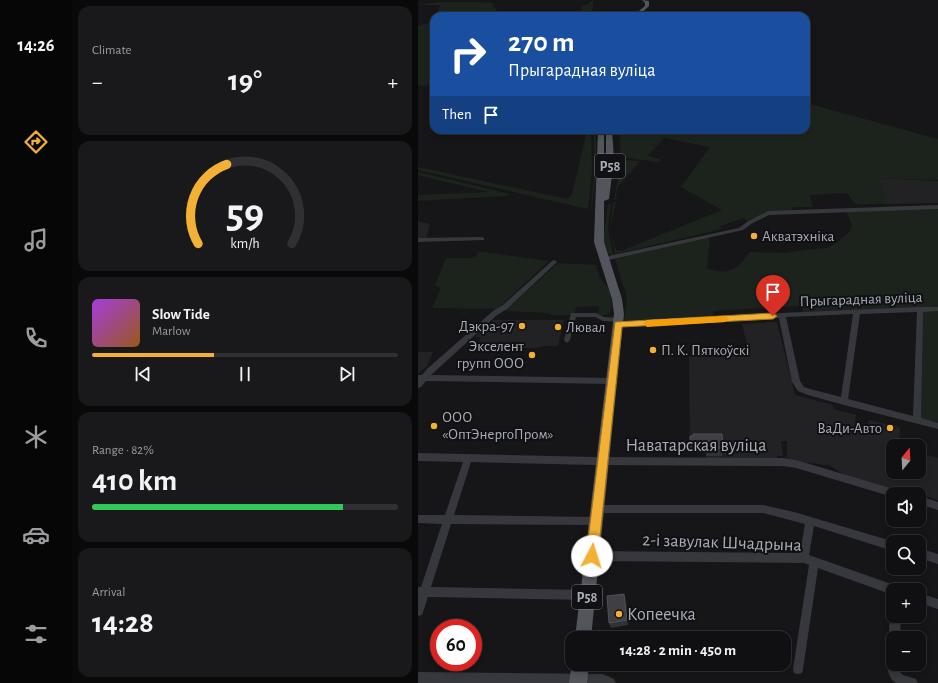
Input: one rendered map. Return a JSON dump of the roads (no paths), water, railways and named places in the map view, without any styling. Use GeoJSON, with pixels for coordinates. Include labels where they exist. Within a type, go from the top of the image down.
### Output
{"type":"FeatureCollection","features":[{"type":"Feature","properties":{"kind":"main road"},"geometry":{"type":"LineString","coordinates":[[640,12],[647,6],[647,2],[644,0]]}},
{"type":"Feature","properties":{"kind":"main road"},"geometry":{"type":"LineString","coordinates":[[644,12],[649,8],[650,2],[648,0]]}},
{"type":"Feature","properties":{"kind":"main road","name":"Р58"},"geometry":{"type":"LineString","coordinates":[[584,631],[618,322],[617,299],[599,242],[601,134]]}},
{"type":"Feature","properties":{"kind":"main road","name":"Р58"},"geometry":{"type":"LineString","coordinates":[[600,211],[605,202],[610,159],[609,134]]}},
{"type":"Feature","properties":{"kind":"main road"},"geometry":{"type":"LineString","coordinates":[[578,682],[579,671]]}},
{"type":"Feature","properties":{"kind":"street"},"geometry":{"type":"LineString","coordinates":[[604,259],[740,229],[768,213],[938,207]]}},
{"type":"Feature","properties":{"kind":"street"},"geometry":{"type":"LineString","coordinates":[[418,240],[482,239]]}},
{"type":"Feature","properties":{"kind":"street"},"geometry":{"type":"LineString","coordinates":[[418,385],[421,378],[494,313],[505,307],[554,262]]}},
{"type":"Feature","properties":{"kind":"street"},"geometry":{"type":"LineString","coordinates":[[917,420],[920,309]]}},
{"type":"Feature","properties":{"kind":"street","name":"Прыгарадная вуліца"},"geometry":{"type":"LineString","coordinates":[[567,340],[573,315],[596,315],[603,319],[618,322],[938,309]]}},
{"type":"Feature","properties":{"kind":"street"},"geometry":{"type":"LineString","coordinates":[[844,402],[857,312]]}},
{"type":"Feature","properties":{"kind":"street"},"geometry":{"type":"LineString","coordinates":[[782,315],[796,382],[801,389],[844,402],[938,426]]}},
{"type":"Feature","properties":{"kind":"street"},"geometry":{"type":"LineString","coordinates":[[421,378],[612,381]]}},
{"type":"Feature","properties":{"kind":"street","name":"Наватарская вуліца"},"geometry":{"type":"LineString","coordinates":[[418,457],[785,462],[886,491]]}},
{"type":"Feature","properties":{"kind":"street"},"geometry":{"type":"LineString","coordinates":[[418,611],[421,592],[448,520],[468,458]]}},
{"type":"Feature","properties":{"kind":"street"},"geometry":{"type":"LineString","coordinates":[[926,502],[938,506]]}},
{"type":"Feature","properties":{"kind":"street"},"geometry":{"type":"LineString","coordinates":[[418,519],[448,520],[763,509],[810,521],[886,544]]}},
{"type":"Feature","properties":{"kind":"street"},"geometry":{"type":"LineString","coordinates":[[804,558],[810,521]]}},
{"type":"Feature","properties":{"kind":"street"},"geometry":{"type":"LineString","coordinates":[[926,555],[938,559]]}},
{"type":"Feature","properties":{"kind":"street","name":"2-і завулак Шчадрына"},"geometry":{"type":"LineString","coordinates":[[592,556],[804,558],[814,563],[886,587]]}},
{"type":"Feature","properties":{"kind":"street"},"geometry":{"type":"LineString","coordinates":[[798,669],[814,563]]}},
{"type":"Feature","properties":{"kind":"street"},"geometry":{"type":"LineString","coordinates":[[421,592],[587,595]]}},
{"type":"Feature","properties":{"kind":"street"},"geometry":{"type":"LineString","coordinates":[[926,600],[938,604]]}},
{"type":"Feature","properties":{"kind":"street"},"geometry":{"type":"LineString","coordinates":[[892,671],[898,679],[912,683]]}},
{"type":"Feature","properties":{"kind":"street"},"geometry":{"type":"LineString","coordinates":[[418,678],[578,682],[603,680],[610,683]]}},
{"type":"Feature","properties":{"kind":"place","name":"Акватэхніка"},"geometry":{"type":"Point","coordinates":[754,236]}},
{"type":"Feature","properties":{"kind":"place","name":"Дэкра-97"},"geometry":{"type":"Point","coordinates":[522,326]}},
{"type":"Feature","properties":{"kind":"place","name":"Лювал"},"geometry":{"type":"Point","coordinates":[558,327]}},
{"type":"Feature","properties":{"kind":"place","name":"П. К. Пяткоўскі"},"geometry":{"type":"Point","coordinates":[653,350]}},
{"type":"Feature","properties":{"kind":"place","name":"Экселент групп ООО"},"geometry":{"type":"Point","coordinates":[532,355]}},
{"type":"Feature","properties":{"kind":"place","name":"ООО «ОптЭнергоПром»"},"geometry":{"type":"Point","coordinates":[434,426]}},
{"type":"Feature","properties":{"kind":"place","name":"ВаДи-Авто"},"geometry":{"type":"Point","coordinates":[890,428]}},
{"type":"Feature","properties":{"kind":"place","name":"Копеечка"},"geometry":{"type":"Point","coordinates":[619,614]}}]}
